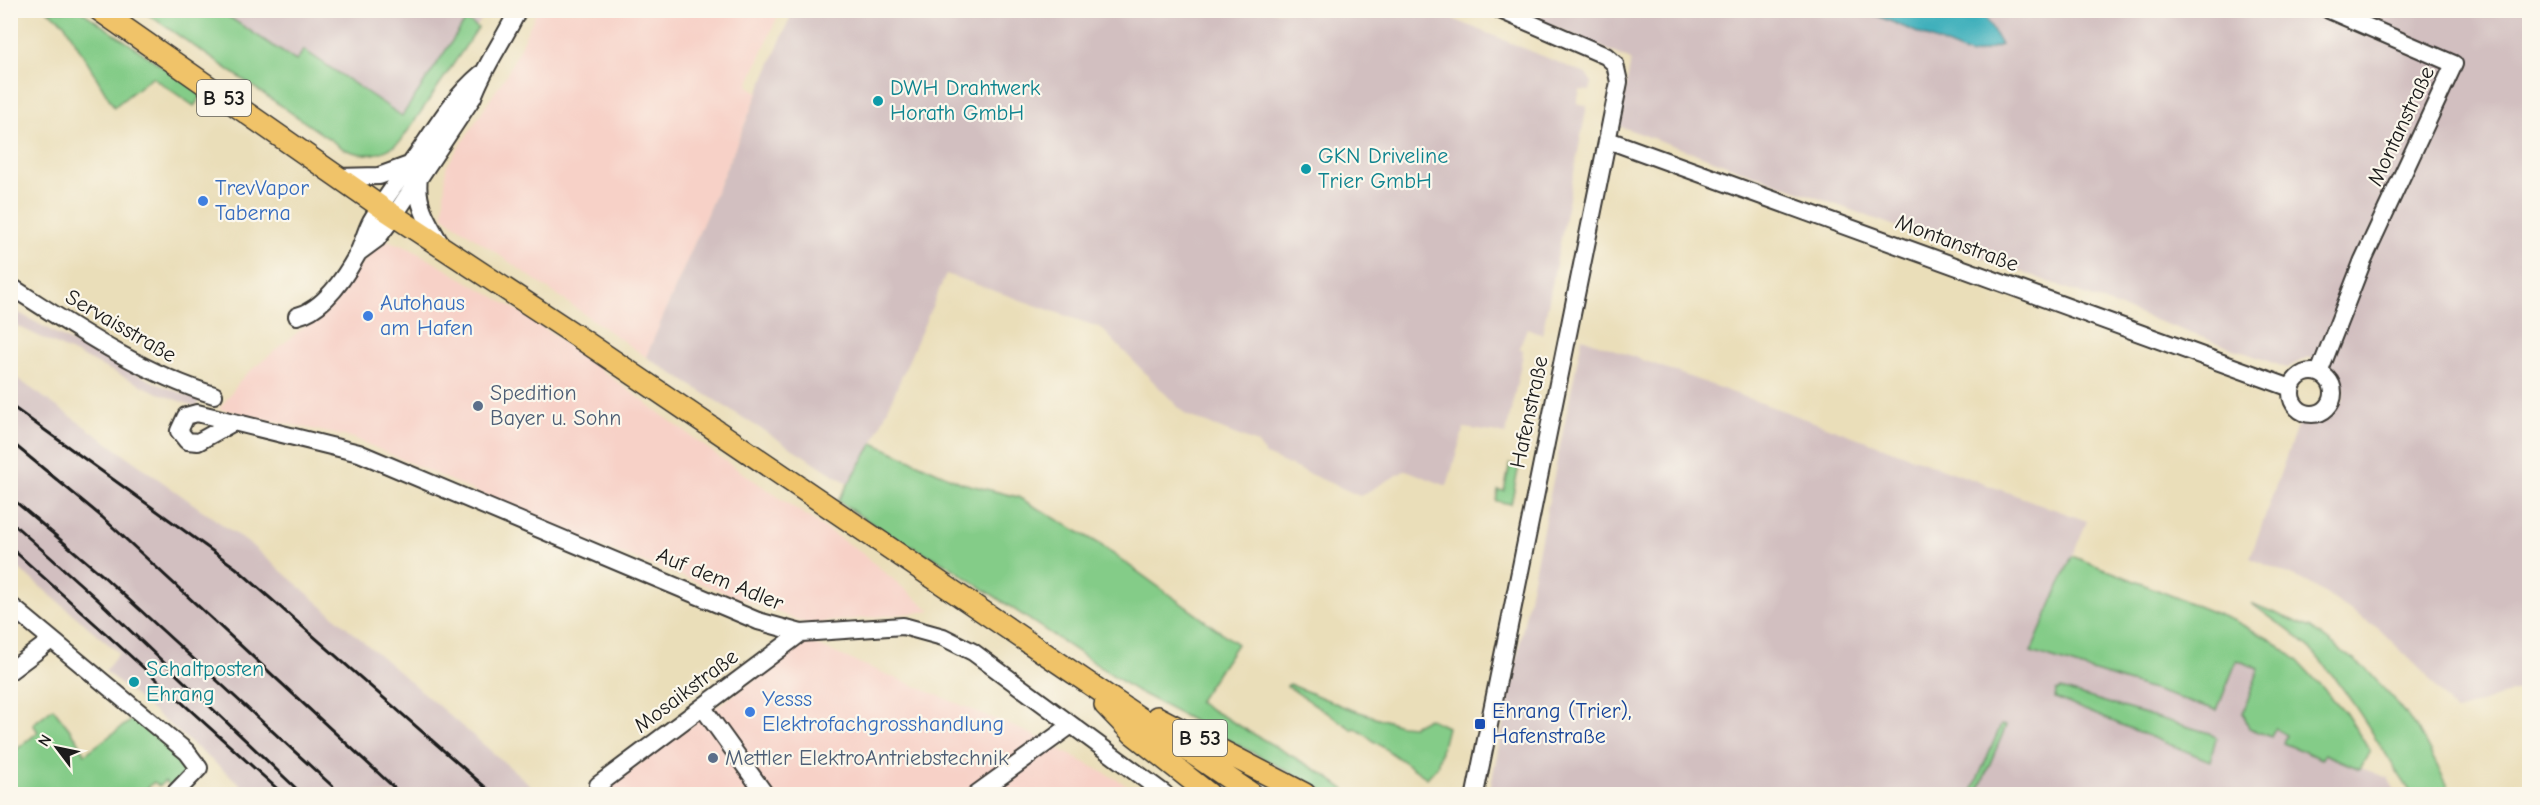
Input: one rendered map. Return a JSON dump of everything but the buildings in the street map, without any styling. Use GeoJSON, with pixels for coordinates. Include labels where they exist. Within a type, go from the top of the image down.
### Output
{"type":"FeatureCollection","features":[{"type":"Feature","properties":{"kind":"main road","name":"B 53"},"geometry":{"type":"LineString","coordinates":[[99,10],[387,212],[583,340],[1252,795]]}},
{"type":"Feature","properties":{"kind":"main road","name":"B 53"},"geometry":{"type":"LineString","coordinates":[[1073,672],[1132,733],[1209,795]]}},
{"type":"Feature","properties":{"kind":"main road","name":"B 53"},"geometry":{"type":"LineString","coordinates":[[1094,686],[1179,727],[1305,795]]}},
{"type":"Feature","properties":{"kind":"street"},"geometry":{"type":"LineString","coordinates":[[297,316],[306,314],[328,295],[358,253],[367,228],[387,212],[415,171],[462,89],[481,74],[504,40],[518,10]]}},
{"type":"Feature","properties":{"kind":"street","name":"Hafenstraße"},"geometry":{"type":"LineString","coordinates":[[1474,795],[1619,82],[1615,64],[1597,52],[1500,10]]}},
{"type":"Feature","properties":{"kind":"street","name":"Montanstraße"},"geometry":{"type":"LineString","coordinates":[[2319,373],[2363,260],[2454,64],[2329,10]]}},
{"type":"Feature","properties":{"kind":"street","name":"Montanstraße"},"geometry":{"type":"LineString","coordinates":[[1608,140],[2291,388]]}},
{"type":"Feature","properties":{"kind":"street"},"geometry":{"type":"LineString","coordinates":[[337,177],[379,176],[415,171]]}},
{"type":"Feature","properties":{"kind":"street"},"geometry":{"type":"LineString","coordinates":[[415,171],[421,207],[444,248]]}},
{"type":"Feature","properties":{"kind":"street","name":"Servaisstraße"},"geometry":{"type":"LineString","coordinates":[[10,286],[75,328],[180,385],[214,396]]}},
{"type":"Feature","properties":{"kind":"street"},"geometry":{"type":"LineString","coordinates":[[2306,373],[2319,373],[2330,382],[2333,393],[2328,407],[2321,413],[2313,415],[2300,411],[2292,402],[2291,388],[2299,376],[2306,373]]}},
{"type":"Feature","properties":{"kind":"street","name":"Auf dem Adler"},"geometry":{"type":"LineString","coordinates":[[234,422],[359,453],[758,621],[801,633],[903,626],[943,637],[973,652],[1164,795]]}},
{"type":"Feature","properties":{"kind":"street"},"geometry":{"type":"LineString","coordinates":[[10,605],[188,752],[200,768],[174,795]]}},
{"type":"Feature","properties":{"kind":"street","name":"Mosaikstraße"},"geometry":{"type":"LineString","coordinates":[[598,785],[801,633]]}},
{"type":"Feature","properties":{"kind":"street"},"geometry":{"type":"LineString","coordinates":[[10,671],[50,640]]}},
{"type":"Feature","properties":{"kind":"street"},"geometry":{"type":"LineString","coordinates":[[703,708],[765,795]]}},
{"type":"Feature","properties":{"kind":"street"},"geometry":{"type":"LineString","coordinates":[[976,795],[1070,726]]}},
{"type":"Feature","properties":{"kind":"street","name":"Hafenstraße"},"geometry":{"type":"LineString","coordinates":[[1463,795],[1480,769]]}},
{"type":"Feature","properties":{"kind":"shaded area"},"geometry":{"type":"Polygon","coordinates":[[[156,11],[487,11],[394,148],[356,148],[156,11]]]}},
{"type":"Feature","properties":{"kind":"shaded area"},"geometry":{"type":"Polygon","coordinates":[[[537,11],[780,11],[748,85],[758,93],[646,357],[443,216],[446,167],[508,72],[537,11]]]}},
{"type":"Feature","properties":{"kind":"shaded area"},"geometry":{"type":"Polygon","coordinates":[[[793,11],[1434,11],[1586,74],[1592,82],[1590,91],[1580,90],[1577,103],[1587,106],[1543,330],[1542,334],[1527,328],[1519,348],[1523,350],[1522,359],[1506,434],[1464,428],[1447,486],[1406,470],[1360,496],[1266,455],[1257,443],[1186,415],[1101,328],[946,274],[873,443],[849,484],[646,357],[793,11]]]}},
{"type":"Feature","properties":{"kind":"shaded area"},"geometry":{"type":"Polygon","coordinates":[[[1516,11],[1866,11],[1970,55],[2000,44],[1982,11],[2529,11],[2529,686],[2455,712],[2425,674],[2379,629],[2309,583],[2250,558],[2299,421],[2309,424],[2325,421],[2343,400],[2344,388],[2336,372],[2308,357],[2287,368],[1619,126],[1631,60],[1516,11]]]}},
{"type":"Feature","properties":{"kind":"shaded area"},"geometry":{"type":"Polygon","coordinates":[[[386,240],[409,248],[529,317],[722,459],[863,554],[931,611],[808,624],[590,542],[353,438],[219,409],[244,376],[315,318],[332,301],[366,258],[386,240]]]}},
{"type":"Feature","properties":{"kind":"shaded area"},"geometry":{"type":"Polygon","coordinates":[[[10,308],[64,338],[160,385],[200,400],[196,407],[156,392],[11,323],[10,308]]]}},
{"type":"Feature","properties":{"kind":"shaded area"},"geometry":{"type":"Polygon","coordinates":[[[1582,338],[2087,521],[2032,652],[2217,709],[2237,660],[2259,669],[2243,713],[2286,734],[2283,743],[2322,759],[2324,754],[2388,778],[2397,794],[1489,794],[1582,338]]]}},
{"type":"Feature","properties":{"kind":"shaded area"},"geometry":{"type":"Polygon","coordinates":[[[11,374],[251,545],[541,794],[252,794],[105,671],[119,653],[11,562],[11,374]]]}},
{"type":"Feature","properties":{"kind":"shaded area"},"geometry":{"type":"Polygon","coordinates":[[[806,641],[1031,734],[1144,794],[598,794],[806,641]]]}},
{"type":"Feature","properties":{"kind":"green space"},"geometry":{"type":"Polygon","coordinates":[[[48,11],[81,11],[203,94],[194,106],[152,77],[114,107],[64,23],[48,11]]]}},
{"type":"Feature","properties":{"kind":"green space"},"geometry":{"type":"Polygon","coordinates":[[[143,11],[220,11],[296,61],[304,50],[402,116],[466,20],[478,28],[401,141],[387,150],[374,154],[360,154],[344,149],[143,11]]]}},
{"type":"Feature","properties":{"kind":"green space"},"geometry":{"type":"Polygon","coordinates":[[[873,443],[962,483],[1018,497],[1098,543],[1237,644],[1198,702],[1323,774],[1351,794],[1330,794],[1135,690],[946,564],[889,535],[838,501],[873,443]]]}},
{"type":"Feature","properties":{"kind":"green space"},"geometry":{"type":"Polygon","coordinates":[[[1510,464],[1519,466],[1511,504],[1496,501],[1498,490],[1504,491],[1510,464]]]}},
{"type":"Feature","properties":{"kind":"green space"},"geometry":{"type":"Polygon","coordinates":[[[2072,556],[2235,621],[2271,640],[2298,661],[2345,712],[2370,751],[2360,769],[2324,754],[2322,759],[2283,743],[2286,734],[2275,728],[2271,737],[2249,728],[2243,713],[2259,669],[2237,660],[2217,710],[2031,652],[2072,556]]]}},
{"type":"Feature","properties":{"kind":"green space"},"geometry":{"type":"Polygon","coordinates":[[[2251,603],[2311,628],[2367,670],[2419,731],[2452,794],[2412,794],[2349,698],[2322,662],[2300,639],[2251,603]]]}},
{"type":"Feature","properties":{"kind":"green space"},"geometry":{"type":"Polygon","coordinates":[[[1289,684],[1347,708],[1400,725],[1413,726],[1428,718],[1447,727],[1437,767],[1427,778],[1355,728],[1353,730],[1287,686],[1289,684]]]}},
{"type":"Feature","properties":{"kind":"green space"},"geometry":{"type":"Polygon","coordinates":[[[2061,689],[2209,733],[2216,738],[2210,761],[2055,698],[2056,691],[2061,689]]]}},
{"type":"Feature","properties":{"kind":"green space"},"geometry":{"type":"Polygon","coordinates":[[[53,708],[77,739],[85,754],[137,716],[189,759],[190,770],[173,789],[165,781],[159,786],[154,782],[148,787],[152,792],[150,794],[11,794],[11,754],[38,732],[33,724],[53,708]]]}},
{"type":"Feature","properties":{"kind":"green space"},"geometry":{"type":"Polygon","coordinates":[[[2001,725],[2006,726],[1977,794],[1971,794],[2001,725]]]}},
{"type":"Feature","properties":{"kind":"water"},"geometry":{"type":"Polygon","coordinates":[[[1866,11],[1982,11],[2001,45],[1970,55],[1866,11]]]}},
{"type":"Feature","properties":{"kind":"railway"},"geometry":{"type":"LineString","coordinates":[[10,405],[236,568],[493,794]]}},
{"type":"Feature","properties":{"kind":"railway"},"geometry":{"type":"LineString","coordinates":[[10,441],[102,517],[401,794]]}},
{"type":"Feature","properties":{"kind":"railway"},"geometry":{"type":"LineString","coordinates":[[10,497],[102,575],[341,794]]}},
{"type":"Feature","properties":{"kind":"railway"},"geometry":{"type":"LineString","coordinates":[[10,521],[97,599],[302,794]]}},
{"type":"Feature","properties":{"kind":"railway"},"geometry":{"type":"LineString","coordinates":[[10,547],[283,794]]}},
{"type":"Feature","properties":{"kind":"place","name":"DWH Drahtwerk Horath GmbH"},"geometry":{"type":"Point","coordinates":[878,101]}},
{"type":"Feature","properties":{"kind":"place","name":"GKN Driveline Trier GmbH"},"geometry":{"type":"Point","coordinates":[1306,169]}},
{"type":"Feature","properties":{"kind":"place","name":"TrevVapor Taberna"},"geometry":{"type":"Point","coordinates":[203,201]}},
{"type":"Feature","properties":{"kind":"place","name":"Autohaus am Hafen"},"geometry":{"type":"Point","coordinates":[368,316]}},
{"type":"Feature","properties":{"kind":"place","name":"Spedition Bayer u. Sohn"},"geometry":{"type":"Point","coordinates":[478,406]}},
{"type":"Feature","properties":{"kind":"place","name":"Schaltposten Ehrang"},"geometry":{"type":"Point","coordinates":[134,682]}},
{"type":"Feature","properties":{"kind":"place","name":"Yesss Elektrofachgrosshandlung"},"geometry":{"type":"Point","coordinates":[750,712]}},
{"type":"Feature","properties":{"kind":"place","name":"Ehrang (Trier), Hafenstraße"},"geometry":{"type":"Point","coordinates":[1480,724]}},
{"type":"Feature","properties":{"kind":"place","name":"Mettler ElektroAntriebstechnik"},"geometry":{"type":"Point","coordinates":[713,758]}}]}
